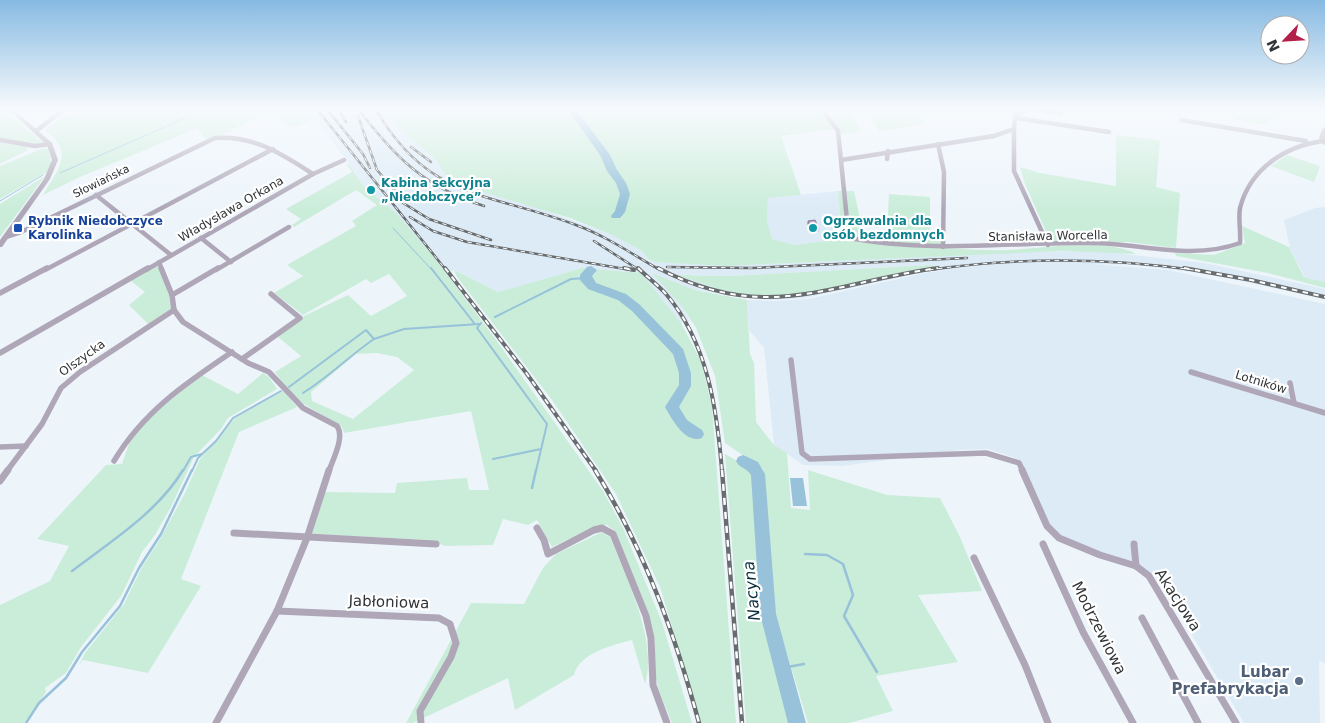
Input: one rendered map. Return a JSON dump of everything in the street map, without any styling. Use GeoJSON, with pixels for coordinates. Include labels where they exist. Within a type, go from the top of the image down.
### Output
{"type":"FeatureCollection","features":[{"type":"Feature","properties":{"kind":"street"},"geometry":{"type":"LineString","coordinates":[[10,142],[36,146],[50,144]]}},
{"type":"Feature","properties":{"kind":"street"},"geometry":{"type":"LineString","coordinates":[[0,245],[50,174],[55,160],[48,142]]}},
{"type":"Feature","properties":{"kind":"street","name":"Słowiańska"},"geometry":{"type":"LineString","coordinates":[[6,237],[21,232],[208,142]]}},
{"type":"Feature","properties":{"kind":"street","name":"Słowiańska"},"geometry":{"type":"LineString","coordinates":[[256,142],[313,174]]}},
{"type":"Feature","properties":{"kind":"street"},"geometry":{"type":"LineString","coordinates":[[839,142],[841,160],[954,142]]}},
{"type":"Feature","properties":{"kind":"street"},"geometry":{"type":"LineString","coordinates":[[1014,142],[1014,171],[1048,244]]}},
{"type":"Feature","properties":{"kind":"street","name":"Stanisława Worcella"},"geometry":{"type":"LineString","coordinates":[[841,160],[848,230],[855,240],[878,244],[943,247],[1012,248],[1048,244],[1127,245],[1204,253],[1231,248],[1240,243],[1238,223],[1240,208],[1246,190],[1256,174],[1287,151],[1305,142]]}},
{"type":"Feature","properties":{"kind":"street"},"geometry":{"type":"LineString","coordinates":[[938,144],[944,172],[943,247]]}},
{"type":"Feature","properties":{"kind":"street"},"geometry":{"type":"LineString","coordinates":[[0,293],[273,150]]}},
{"type":"Feature","properties":{"kind":"street"},"geometry":{"type":"LineString","coordinates":[[887,159],[888,151]]}},
{"type":"Feature","properties":{"kind":"street","name":"Władysława Orkana"},"geometry":{"type":"LineString","coordinates":[[0,353],[313,174],[344,160]]}},
{"type":"Feature","properties":{"kind":"street"},"geometry":{"type":"LineString","coordinates":[[96,195],[171,255]]}},
{"type":"Feature","properties":{"kind":"street"},"geometry":{"type":"LineString","coordinates":[[172,295],[288,227]]}},
{"type":"Feature","properties":{"kind":"street"},"geometry":{"type":"LineString","coordinates":[[200,238],[231,262]]}},
{"type":"Feature","properties":{"kind":"street"},"geometry":{"type":"LineString","coordinates":[[158,262],[172,295],[174,310],[182,322],[242,359],[269,372],[279,385],[303,408],[337,426],[340,430],[340,437],[307,538],[277,611],[216,723]]}},
{"type":"Feature","properties":{"kind":"street"},"geometry":{"type":"LineString","coordinates":[[242,359],[300,318],[271,294]]}},
{"type":"Feature","properties":{"kind":"street","name":"Olszycka"},"geometry":{"type":"LineString","coordinates":[[0,481],[42,424],[61,388],[93,363],[174,310]]}},
{"type":"Feature","properties":{"kind":"street"},"geometry":{"type":"LineString","coordinates":[[114,461],[124,441],[137,425],[170,396],[232,352]]}},
{"type":"Feature","properties":{"kind":"street","name":"Akacjowa"},"geometry":{"type":"LineString","coordinates":[[791,360],[802,453],[805,457],[810,459],[986,453],[1019,462],[1047,526],[1059,538],[1100,555],[1136,566],[1149,576],[1160,591],[1236,723]]}},
{"type":"Feature","properties":{"kind":"street","name":"Lotników"},"geometry":{"type":"LineString","coordinates":[[1191,372],[1325,413]]}},
{"type":"Feature","properties":{"kind":"street"},"geometry":{"type":"LineString","coordinates":[[1290,382],[1294,403]]}},
{"type":"Feature","properties":{"kind":"street"},"geometry":{"type":"LineString","coordinates":[[0,447],[26,446]]}},
{"type":"Feature","properties":{"kind":"street"},"geometry":{"type":"LineString","coordinates":[[537,528],[544,540],[548,557],[594,530],[602,528],[612,534],[646,616],[651,638],[653,685],[667,723]]}},
{"type":"Feature","properties":{"kind":"street"},"geometry":{"type":"LineString","coordinates":[[234,534],[436,544]]}},
{"type":"Feature","properties":{"kind":"street","name":"Modrzewiowa"},"geometry":{"type":"LineString","coordinates":[[1043,544],[1083,632],[1133,723]]}},
{"type":"Feature","properties":{"kind":"street"},"geometry":{"type":"LineString","coordinates":[[1134,544],[1136,566]]}},
{"type":"Feature","properties":{"kind":"street"},"geometry":{"type":"LineString","coordinates":[[974,558],[1025,665],[1048,723]]}},
{"type":"Feature","properties":{"kind":"street","name":"Jabłoniowa"},"geometry":{"type":"LineString","coordinates":[[277,611],[439,618],[450,624],[456,643],[451,657],[420,711],[421,723]]}},
{"type":"Feature","properties":{"kind":"street"},"geometry":{"type":"LineString","coordinates":[[1142,618],[1198,723]]}},
{"type":"Feature","properties":{"kind":"shaded area"},"geometry":{"type":"Polygon","coordinates":[[[332,142],[415,142],[436,160],[446,174],[612,235],[642,251],[649,260],[631,262],[653,261],[724,266],[1022,252],[1097,251],[1205,263],[1325,289],[1325,299],[1209,274],[1136,265],[1093,264],[1168,270],[1325,304],[1325,663],[1319,661],[1320,723],[1244,723],[1158,577],[1052,532],[1021,463],[1013,457],[988,449],[961,450],[842,466],[803,465],[774,445],[764,348],[749,330],[747,300],[775,301],[808,299],[925,273],[964,267],[925,272],[805,298],[771,300],[695,290],[654,274],[683,308],[690,321],[681,323],[639,273],[582,268],[498,292],[454,270],[445,275],[395,212],[365,188],[332,142]],[[931,265],[730,276],[679,275],[731,292],[783,295],[814,292],[932,267],[931,265]]]}},
{"type":"Feature","properties":{"kind":"shaded area"},"geometry":{"type":"Polygon","coordinates":[[[838,191],[841,227],[839,239],[795,245],[772,239],[767,221],[768,198],[838,191]]]}},
{"type":"Feature","properties":{"kind":"shaded area"},"geometry":{"type":"Polygon","coordinates":[[[1325,207],[1325,282],[1305,277],[1290,248],[1284,220],[1315,208],[1325,207]]]}},
{"type":"Feature","properties":{"kind":"green space"},"geometry":{"type":"Polygon","coordinates":[[[18,142],[44,143],[40,145],[18,142]]]}},
{"type":"Feature","properties":{"kind":"green space"},"geometry":{"type":"Polygon","coordinates":[[[57,142],[165,142],[80,177],[43,195],[59,167],[62,152],[57,142]]]}},
{"type":"Feature","properties":{"kind":"green space"},"geometry":{"type":"Polygon","coordinates":[[[415,142],[783,142],[801,195],[768,198],[767,221],[772,239],[795,245],[839,239],[841,227],[838,191],[854,191],[861,231],[881,236],[887,233],[889,194],[930,197],[930,240],[941,240],[944,248],[1002,250],[1092,245],[1124,249],[1136,254],[1063,251],[724,266],[656,262],[649,260],[642,251],[612,235],[570,218],[469,188],[445,174],[436,160],[415,142]]]}},
{"type":"Feature","properties":{"kind":"green space"},"geometry":{"type":"Polygon","coordinates":[[[1116,142],[1160,142],[1156,187],[1180,193],[1176,248],[1128,242],[1051,243],[1025,184],[1020,167],[1040,173],[1116,186],[1116,142]]]}},
{"type":"Feature","properties":{"kind":"green space"},"geometry":{"type":"Polygon","coordinates":[[[0,143],[26,146],[28,150],[0,164],[0,143]]]}},
{"type":"Feature","properties":{"kind":"green space"},"geometry":{"type":"Polygon","coordinates":[[[41,149],[49,149],[51,164],[47,172],[0,199],[0,166],[41,149]]]}},
{"type":"Feature","properties":{"kind":"green space"},"geometry":{"type":"Polygon","coordinates":[[[1287,155],[1320,166],[1314,182],[1271,166],[1287,155]]]}},
{"type":"Feature","properties":{"kind":"green space"},"geometry":{"type":"Polygon","coordinates":[[[349,164],[365,188],[395,212],[434,257],[494,337],[603,491],[623,528],[662,622],[692,723],[672,723],[659,691],[655,674],[655,641],[647,610],[615,531],[607,525],[596,526],[552,547],[537,520],[528,525],[503,519],[493,545],[445,546],[430,540],[312,534],[325,492],[395,493],[397,483],[467,478],[469,490],[489,490],[471,411],[344,433],[342,427],[304,404],[287,389],[275,372],[301,356],[278,337],[304,316],[348,295],[371,316],[407,296],[389,274],[371,283],[366,279],[303,315],[274,293],[303,276],[287,265],[356,226],[352,221],[377,205],[356,190],[294,227],[292,225],[301,219],[286,209],[352,172],[347,165],[349,164]],[[376,353],[356,354],[311,392],[312,401],[353,419],[414,370],[397,357],[376,353]]]}},
{"type":"Feature","properties":{"kind":"green space"},"geometry":{"type":"Polygon","coordinates":[[[45,176],[0,237],[0,204],[45,176]]]}},
{"type":"Feature","properties":{"kind":"green space"},"geometry":{"type":"Polygon","coordinates":[[[1242,226],[1289,247],[1304,277],[1325,282],[1325,288],[1268,273],[1176,256],[1175,253],[1214,255],[1245,243],[1242,226]]]}},
{"type":"Feature","properties":{"kind":"green space"},"geometry":{"type":"Polygon","coordinates":[[[157,265],[167,287],[172,308],[148,324],[129,305],[145,292],[131,281],[157,265]]]}},
{"type":"Feature","properties":{"kind":"green space"},"geometry":{"type":"Polygon","coordinates":[[[932,265],[933,267],[833,288],[783,295],[731,292],[676,275],[730,276],[932,265]]]}},
{"type":"Feature","properties":{"kind":"green space"},"geometry":{"type":"Polygon","coordinates":[[[582,268],[641,273],[681,323],[701,361],[712,407],[736,723],[701,723],[660,587],[616,494],[552,400],[457,277],[454,270],[498,292],[582,268]]]}},
{"type":"Feature","properties":{"kind":"green space"},"geometry":{"type":"Polygon","coordinates":[[[652,273],[695,290],[747,300],[750,354],[754,363],[756,422],[774,445],[787,453],[791,508],[810,510],[808,470],[887,495],[940,498],[960,537],[982,591],[918,595],[958,662],[876,676],[893,711],[849,723],[808,723],[775,614],[763,469],[725,443],[715,376],[696,328],[683,308],[652,273]]]}},
{"type":"Feature","properties":{"kind":"green space"},"geometry":{"type":"Polygon","coordinates":[[[263,373],[269,377],[277,389],[228,418],[221,429],[194,457],[171,507],[155,535],[142,552],[121,596],[81,647],[66,673],[45,688],[46,692],[24,723],[0,723],[0,605],[50,581],[69,546],[37,539],[106,465],[122,464],[131,438],[143,422],[202,375],[238,394],[263,373]]]}},
{"type":"Feature","properties":{"kind":"green space"},"geometry":{"type":"Polygon","coordinates":[[[283,391],[297,407],[239,432],[181,579],[201,586],[148,673],[83,660],[79,665],[85,653],[124,604],[142,567],[159,541],[185,493],[200,459],[235,418],[283,391]]]}},
{"type":"Feature","properties":{"kind":"green space"},"geometry":{"type":"Polygon","coordinates":[[[725,454],[750,468],[755,476],[761,589],[766,619],[792,723],[746,723],[725,454]]]}},
{"type":"Feature","properties":{"kind":"green space"},"geometry":{"type":"Polygon","coordinates":[[[602,532],[610,537],[632,590],[644,629],[648,667],[645,684],[632,640],[598,651],[582,661],[574,675],[515,710],[508,678],[413,723],[406,723],[471,603],[524,604],[543,568],[556,554],[602,532]]]}},
{"type":"Feature","properties":{"kind":"water"},"geometry":{"type":"Polygon","coordinates":[[[790,478],[803,478],[807,506],[793,506],[790,478]]]}},
{"type":"Feature","properties":{"kind":"building"},"geometry":{"type":"Polygon","coordinates":[[[815,220],[819,229],[812,230],[808,221],[815,220]]]}},
{"type":"Feature","properties":{"kind":"waterway"},"geometry":{"type":"LineString","coordinates":[[60,173],[131,142]]}},
{"type":"Feature","properties":{"kind":"waterway","name":"Nacyna"},"geometry":{"type":"LineString","coordinates":[[595,142],[621,183],[625,194],[620,212],[616,216]]}},
{"type":"Feature","properties":{"kind":"waterway"},"geometry":{"type":"LineString","coordinates":[[0,201],[43,175]]}},
{"type":"Feature","properties":{"kind":"waterway"},"geometry":{"type":"LineString","coordinates":[[393,228],[432,270]]}},
{"type":"Feature","properties":{"kind":"waterway"},"geometry":{"type":"LineString","coordinates":[[431,268],[474,323]]}},
{"type":"Feature","properties":{"kind":"waterway","name":"Nacyna"},"geometry":{"type":"LineString","coordinates":[[591,270],[586,275],[586,280],[592,286],[622,297],[636,308],[679,352],[685,373],[685,386],[672,407],[682,424],[697,434]]}},
{"type":"Feature","properties":{"kind":"waterway"},"geometry":{"type":"LineString","coordinates":[[495,317],[571,279],[586,278]]}},
{"type":"Feature","properties":{"kind":"waterway"},"geometry":{"type":"LineString","coordinates":[[481,323],[477,328],[547,424],[536,471]]}},
{"type":"Feature","properties":{"kind":"waterway"},"geometry":{"type":"LineString","coordinates":[[374,339],[404,329],[479,324]]}},
{"type":"Feature","properties":{"kind":"waterway"},"geometry":{"type":"LineString","coordinates":[[289,387],[366,330],[374,339]]}},
{"type":"Feature","properties":{"kind":"waterway"},"geometry":{"type":"LineString","coordinates":[[303,393],[374,339]]}},
{"type":"Feature","properties":{"kind":"waterway"},"geometry":{"type":"LineString","coordinates":[[192,471],[198,458],[216,441],[233,418],[281,391]]}},
{"type":"Feature","properties":{"kind":"waterway"},"geometry":{"type":"LineString","coordinates":[[493,459],[541,449]]}},
{"type":"Feature","properties":{"kind":"waterway"},"geometry":{"type":"LineString","coordinates":[[183,471],[191,457],[202,454]]}},
{"type":"Feature","properties":{"kind":"waterway","name":"Nacyna"},"geometry":{"type":"LineString","coordinates":[[743,461],[753,466],[758,474],[768,614],[797,723]]}},
{"type":"Feature","properties":{"kind":"waterway"},"geometry":{"type":"LineString","coordinates":[[72,571],[147,513],[173,485],[183,470]]}},
{"type":"Feature","properties":{"kind":"waterway"},"geometry":{"type":"LineString","coordinates":[[26,723],[39,703],[66,678],[82,652],[120,606],[139,568],[161,534],[192,470]]}},
{"type":"Feature","properties":{"kind":"waterway"},"geometry":{"type":"LineString","coordinates":[[532,488],[536,470]]}},
{"type":"Feature","properties":{"kind":"waterway"},"geometry":{"type":"LineString","coordinates":[[805,554],[827,555],[843,564],[853,595],[844,616],[877,672]]}},
{"type":"Feature","properties":{"kind":"waterway"},"geometry":{"type":"LineString","coordinates":[[782,668],[804,664]]}},
{"type":"Feature","properties":{"kind":"railway"},"geometry":{"type":"LineString","coordinates":[[343,142],[446,270]]}},
{"type":"Feature","properties":{"kind":"railway"},"geometry":{"type":"LineString","coordinates":[[353,142],[363,154],[370,168]]}},
{"type":"Feature","properties":{"kind":"railway"},"geometry":{"type":"LineString","coordinates":[[367,142],[377,170],[403,200]]}},
{"type":"Feature","properties":{"kind":"railway"},"geometry":{"type":"LineString","coordinates":[[385,142],[398,156],[427,179],[462,198],[484,206]]}},
{"type":"Feature","properties":{"kind":"railway"},"geometry":{"type":"LineString","coordinates":[[399,142],[417,161],[439,177],[463,189],[587,229],[660,270]]}},
{"type":"Feature","properties":{"kind":"railway"},"geometry":{"type":"LineString","coordinates":[[411,147],[431,162]]}},
{"type":"Feature","properties":{"kind":"railway"},"geometry":{"type":"LineString","coordinates":[[395,198],[429,219],[491,240]]}},
{"type":"Feature","properties":{"kind":"railway"},"geometry":{"type":"LineString","coordinates":[[410,217],[433,231],[467,242],[631,270]]}},
{"type":"Feature","properties":{"kind":"railway"},"geometry":{"type":"LineString","coordinates":[[594,241],[639,270]]}},
{"type":"Feature","properties":{"kind":"railway"},"geometry":{"type":"LineString","coordinates":[[667,267],[751,268],[967,258]]}},
{"type":"Feature","properties":{"kind":"railway"},"geometry":{"type":"LineString","coordinates":[[929,270],[1028,261],[1095,261],[1194,270]]}},
{"type":"Feature","properties":{"kind":"railway"},"geometry":{"type":"LineString","coordinates":[[445,268],[527,374],[596,471]]}},
{"type":"Feature","properties":{"kind":"railway"},"geometry":{"type":"LineString","coordinates":[[624,268],[634,270]]}},
{"type":"Feature","properties":{"kind":"railway"},"geometry":{"type":"LineString","coordinates":[[638,268],[660,287],[680,313],[701,355],[713,401],[722,471]]}},
{"type":"Feature","properties":{"kind":"railway"},"geometry":{"type":"LineString","coordinates":[[658,268],[697,285],[732,294],[766,297],[830,290],[938,268]]}},
{"type":"Feature","properties":{"kind":"railway"},"geometry":{"type":"LineString","coordinates":[[1184,268],[1251,280],[1325,297]]}},
{"type":"Feature","properties":{"kind":"railway"},"geometry":{"type":"LineString","coordinates":[[595,470],[629,530],[643,561],[680,657],[699,723]]}},
{"type":"Feature","properties":{"kind":"railway"},"geometry":{"type":"LineString","coordinates":[[722,470],[742,723]]}},
{"type":"Feature","properties":{"kind":"place","name":"Kabina sekcyjna „Niedobczyce”"},"geometry":{"type":"Point","coordinates":[371,190]}},
{"type":"Feature","properties":{"kind":"place","name":"Rybnik Niedobczyce Karolinka"},"geometry":{"type":"Point","coordinates":[18,228]}},
{"type":"Feature","properties":{"kind":"place","name":"Ogrzewalnia dla osób bezdomnych"},"geometry":{"type":"Point","coordinates":[813,228]}},
{"type":"Feature","properties":{"kind":"place","name":"Lubar Prefabrykacja"},"geometry":{"type":"Point","coordinates":[1299,681]}}]}
